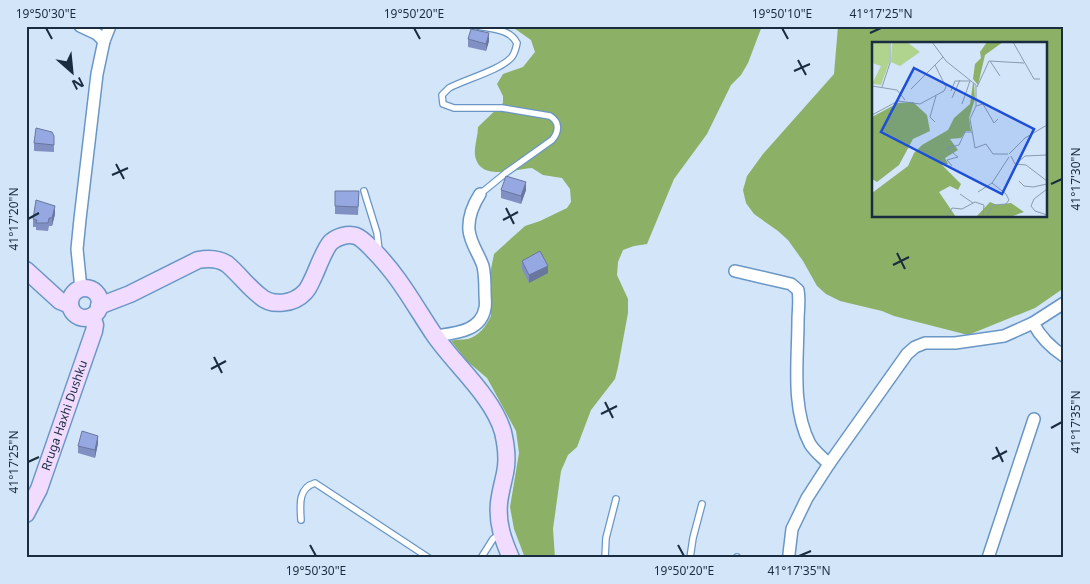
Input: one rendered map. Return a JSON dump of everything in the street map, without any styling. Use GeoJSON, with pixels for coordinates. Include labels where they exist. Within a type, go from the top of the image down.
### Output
{"type":"FeatureCollection","features":[{"type":"Feature","properties":{"kind":"street"},"geometry":{"type":"LineString","coordinates":[[80,26],[97,34],[104,41]]}},
{"type":"Feature","properties":{"kind":"street"},"geometry":{"type":"LineString","coordinates":[[81,289],[78,249],[80,219],[97,74],[104,41],[110,26]]}},
{"type":"Feature","properties":{"kind":"street"},"geometry":{"type":"LineString","coordinates":[[435,336],[472,328],[480,320],[485,309],[483,266],[472,242],[469,230],[473,206],[480,194]]}},
{"type":"Feature","properties":{"kind":"street"},"geometry":{"type":"LineString","coordinates":[[96,311],[98,298],[93,291],[81,289],[72,297],[70,305],[72,310],[78,316],[87,318],[96,311],[198,260],[207,258],[222,260],[228,264],[266,301],[277,303],[292,301],[305,292],[330,242],[349,234],[357,236],[380,257],[408,292],[435,336],[492,407],[503,432],[507,458],[498,516],[501,533],[511,558]]}},
{"type":"Feature","properties":{"kind":"street"},"geometry":{"type":"LineString","coordinates":[[26,270],[60,301],[70,305]]}},
{"type":"Feature","properties":{"kind":"street"},"geometry":{"type":"LineString","coordinates":[[736,271],[790,284],[798,290],[798,387],[800,409],[811,444],[816,452],[829,464]]}},
{"type":"Feature","properties":{"kind":"street"},"geometry":{"type":"LineString","coordinates":[[790,558],[788,554],[792,529],[807,498],[883,385],[907,354],[915,347],[925,343],[956,343],[1004,336],[1033,324],[1064,303]]}},
{"type":"Feature","properties":{"kind":"street","name":"Rruga Haxhi Dushku"},"geometry":{"type":"LineString","coordinates":[[26,514],[39,489],[94,331],[96,311]]}},
{"type":"Feature","properties":{"kind":"street"},"geometry":{"type":"LineString","coordinates":[[1033,324],[1040,336],[1052,349],[1064,356]]}},
{"type":"Feature","properties":{"kind":"street"},"geometry":{"type":"LineString","coordinates":[[988,558],[1034,419]]}},
{"type":"Feature","properties":{"kind":"lane"},"geometry":{"type":"LineString","coordinates":[[478,26],[508,33],[514,37],[517,43],[516,51],[511,58],[502,64],[448,88],[442,95],[444,104],[454,108],[502,108],[550,116],[558,126],[557,134],[552,140],[480,194]]}},
{"type":"Feature","properties":{"kind":"lane"},"geometry":{"type":"LineString","coordinates":[[364,191],[377,232],[380,257]]}},
{"type":"Feature","properties":{"kind":"lane"},"geometry":{"type":"LineString","coordinates":[[301,520],[302,494],[305,488],[315,483],[429,558]]}},
{"type":"Feature","properties":{"kind":"lane"},"geometry":{"type":"LineString","coordinates":[[605,558],[606,538],[616,499]]}},
{"type":"Feature","properties":{"kind":"lane"},"geometry":{"type":"LineString","coordinates":[[690,558],[702,504]]}},
{"type":"Feature","properties":{"kind":"lane"},"geometry":{"type":"LineString","coordinates":[[481,558],[493,539],[501,533]]}},
{"type":"Feature","properties":{"kind":"green space"},"geometry":{"type":"Polygon","coordinates":[[[511,26],[762,26],[748,63],[741,75],[731,85],[707,134],[674,179],[647,244],[623,250],[618,262],[617,275],[628,299],[628,313],[618,367],[615,379],[591,410],[577,447],[568,455],[561,471],[553,529],[555,558],[525,558],[514,529],[510,507],[519,453],[516,431],[487,378],[468,362],[451,341],[476,336],[491,316],[491,269],[494,254],[525,226],[567,208],[571,202],[570,189],[562,178],[543,175],[532,168],[498,172],[490,171],[483,169],[475,155],[478,127],[503,103],[503,96],[497,84],[503,74],[523,67],[535,52],[531,40],[511,26]]]}},
{"type":"Feature","properties":{"kind":"green space"},"geometry":{"type":"Polygon","coordinates":[[[838,26],[1064,26],[1064,288],[1035,308],[968,335],[840,301],[826,294],[817,286],[788,240],[754,214],[746,203],[743,190],[747,176],[763,154],[834,74],[838,26]]]}},
{"type":"Feature","properties":{"kind":"building"},"geometry":{"type":"Polygon","coordinates":[[[471,29],[489,33],[486,44],[468,39],[471,29]]]}},
{"type":"Feature","properties":{"kind":"building"},"geometry":{"type":"Polygon","coordinates":[[[36,128],[52,132],[54,145],[34,143],[36,128]]]}},
{"type":"Feature","properties":{"kind":"building"},"geometry":{"type":"Polygon","coordinates":[[[506,176],[526,182],[521,196],[501,190],[506,176]]]}},
{"type":"Feature","properties":{"kind":"building"},"geometry":{"type":"Polygon","coordinates":[[[335,191],[359,191],[358,207],[335,206],[335,191]]]}},
{"type":"Feature","properties":{"kind":"building"},"geometry":{"type":"Polygon","coordinates":[[[36,200],[55,206],[52,218],[49,218],[48,223],[36,223],[37,220],[33,219],[36,200]]]}},
{"type":"Feature","properties":{"kind":"building"},"geometry":{"type":"Polygon","coordinates":[[[540,251],[548,266],[529,275],[522,261],[540,251]]]}},
{"type":"Feature","properties":{"kind":"building"},"geometry":{"type":"Polygon","coordinates":[[[82,431],[98,436],[95,450],[78,446],[82,431]]]}}]}
